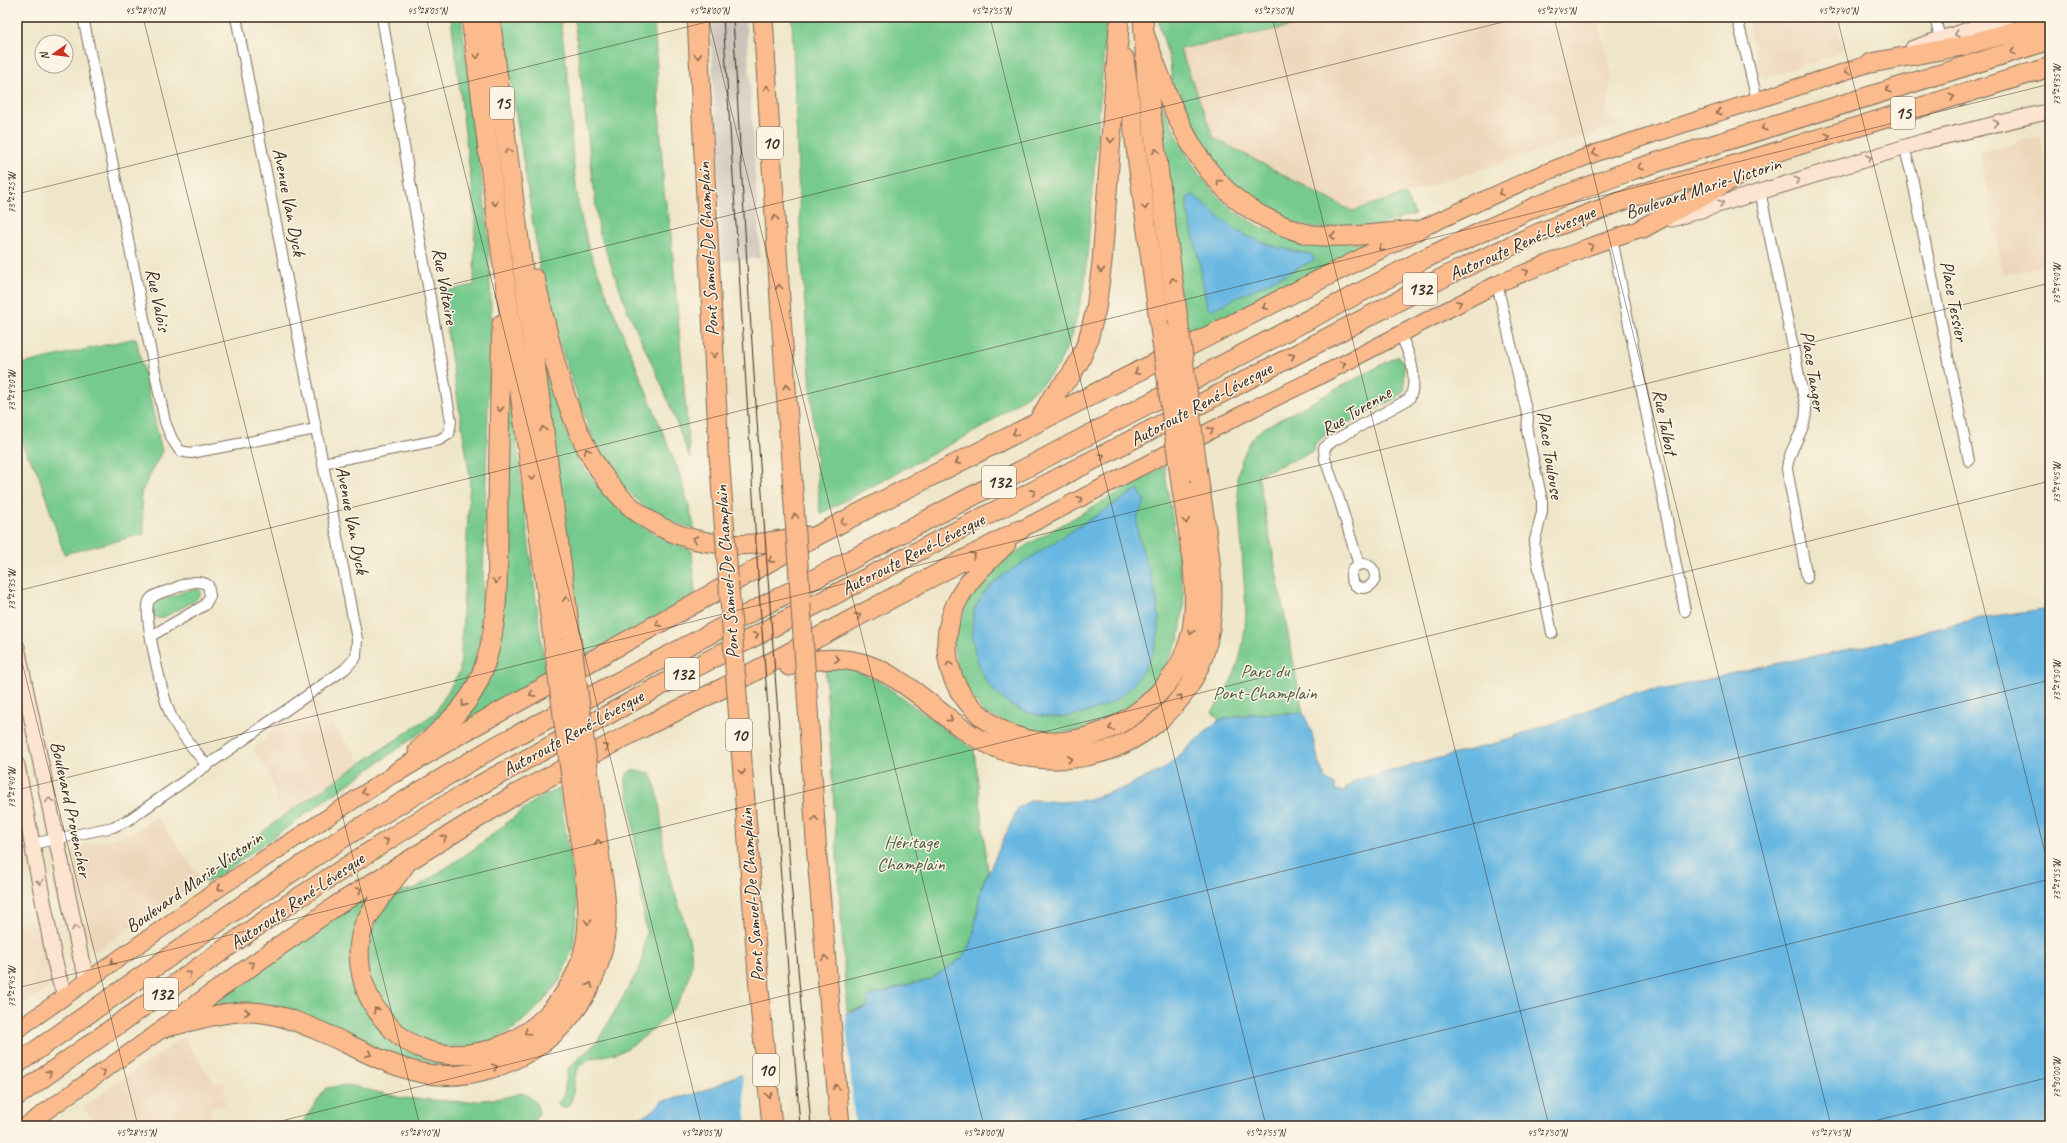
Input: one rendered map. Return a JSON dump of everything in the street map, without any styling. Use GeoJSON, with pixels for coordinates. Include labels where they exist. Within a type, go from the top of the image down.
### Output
{"type":"FeatureCollection","features":[{"type":"Feature","properties":{"kind":"highway"},"geometry":{"type":"LineString","coordinates":[[164,1028],[230,1013],[266,1013],[303,1025],[395,1066],[434,1075],[454,1075],[480,1071],[506,1063],[526,1054],[545,1041],[575,1011],[590,985],[601,956],[606,921],[606,900],[583,796],[562,642],[504,274],[471,17]]}},
{"type":"Feature","properties":{"kind":"highway","name":"15"},"geometry":{"type":"LineString","coordinates":[[490,17],[514,190]]}},
{"type":"Feature","properties":{"kind":"highway","name":"Pont Samuel-De Champlain"},"geometry":{"type":"LineString","coordinates":[[697,17],[708,260],[726,555],[761,1015],[772,1126]]}},
{"type":"Feature","properties":{"kind":"highway"},"geometry":{"type":"LineString","coordinates":[[726,687],[805,661],[827,658],[870,665],[898,680],[964,730],[984,742],[1006,751],[1035,758],[1065,760],[1094,755],[1120,745],[1156,723],[1176,703],[1198,669],[1208,641],[1213,597],[1148,90],[1143,17]]}},
{"type":"Feature","properties":{"kind":"highway","name":"10"},"geometry":{"type":"LineString","coordinates":[[764,21],[777,257],[817,858],[840,1126]]}},
{"type":"Feature","properties":{"kind":"highway"},"geometry":{"type":"LineString","coordinates":[[1020,530],[974,576],[955,606],[949,624],[947,642],[948,658],[952,676],[964,697],[974,710],[985,720],[1005,731],[1025,738],[1044,741],[1065,740],[1092,735],[1120,724],[1147,706],[1170,680],[1187,647],[1193,620],[1194,593],[1131,99],[1119,22]]}},
{"type":"Feature","properties":{"kind":"highway"},"geometry":{"type":"LineString","coordinates":[[1038,422],[1053,396],[1076,367],[1092,327],[1102,262],[1119,22]]}},
{"type":"Feature","properties":{"kind":"highway"},"geometry":{"type":"LineString","coordinates":[[1871,63],[1962,46],[2023,29],[2050,24]]}},
{"type":"Feature","properties":{"kind":"highway"},"geometry":{"type":"LineString","coordinates":[[1145,36],[1172,107],[1191,146],[1211,175],[1245,206],[1272,221],[1310,234],[1352,236],[1416,231]]}},
{"type":"Feature","properties":{"kind":"highway","name":"Autoroute René-Lévesque"},"geometry":{"type":"LineString","coordinates":[[17,1064],[247,902],[341,839],[498,745],[1442,250],[1537,206],[1632,170],[2050,40]]}},
{"type":"Feature","properties":{"kind":"highway","name":"Autoroute René-Lévesque"},"geometry":{"type":"LineString","coordinates":[[17,1096],[284,908],[357,859],[468,791],[669,681],[1487,256],[1618,202],[2050,67]]}},
{"type":"Feature","properties":{"kind":"highway"},"geometry":{"type":"LineString","coordinates":[[1642,228],[1791,147]]}},
{"type":"Feature","properties":{"kind":"highway"},"geometry":{"type":"LineString","coordinates":[[514,190],[562,642]]}},
{"type":"Feature","properties":{"kind":"highway"},"geometry":{"type":"LineString","coordinates":[[514,190],[548,334],[574,421],[590,456],[616,493],[632,508],[651,522],[674,533],[695,540],[741,545],[818,535]]}},
{"type":"Feature","properties":{"kind":"highway"},"geometry":{"type":"LineString","coordinates":[[397,772],[507,708],[818,535],[1416,231]]}},
{"type":"Feature","properties":{"kind":"highway"},"geometry":{"type":"LineString","coordinates":[[397,772],[464,704],[479,678],[490,647],[496,587],[504,274]]}},
{"type":"Feature","properties":{"kind":"highway"},"geometry":{"type":"LineString","coordinates":[[164,1028],[282,943],[411,858],[538,782],[638,730],[726,687],[1020,530]]}},
{"type":"Feature","properties":{"kind":"highway"},"geometry":{"type":"LineString","coordinates":[[411,858],[374,907],[363,928],[360,960],[366,990],[372,1003],[382,1018],[400,1036],[416,1046],[431,1052],[454,1055],[470,1054],[494,1048],[525,1034],[545,1018],[565,992],[580,963],[587,932],[588,910],[583,796]]}},
{"type":"Feature","properties":{"kind":"main road"},"geometry":{"type":"LineString","coordinates":[[1416,231],[1554,169],[1634,139],[1871,63]]}},
{"type":"Feature","properties":{"kind":"main road","name":"Boulevard Marie-Victorin"},"geometry":{"type":"LineString","coordinates":[[1020,530],[1247,411],[1497,284],[1612,238],[1642,228]]}},
{"type":"Feature","properties":{"kind":"main road","name":"Boulevard Marie-Victorin"},"geometry":{"type":"LineString","coordinates":[[17,1030],[88,979],[288,841],[397,772]]}},
{"type":"Feature","properties":{"kind":"main road"},"geometry":{"type":"LineString","coordinates":[[25,1126],[164,1028]]}},
{"type":"Feature","properties":{"kind":"street","name":"Rue Valois"},"geometry":{"type":"LineString","coordinates":[[83,17],[165,422],[172,438],[180,451],[190,453],[316,429]]}},
{"type":"Feature","properties":{"kind":"street","name":"Avenue Van Dyck"},"geometry":{"type":"LineString","coordinates":[[32,844],[113,827],[130,820],[345,670],[356,657],[357,639],[324,463],[316,429],[236,17]]}},
{"type":"Feature","properties":{"kind":"street","name":"Rue Voltaire"},"geometry":{"type":"LineString","coordinates":[[324,463],[439,440],[449,434],[451,421],[382,17]]}},
{"type":"Feature","properties":{"kind":"street"},"geometry":{"type":"LineString","coordinates":[[1737,17],[1757,100]]}},
{"type":"Feature","properties":{"kind":"street"},"geometry":{"type":"LineString","coordinates":[[1935,17],[1940,39]]}},
{"type":"Feature","properties":{"kind":"street"},"geometry":{"type":"LineString","coordinates":[[1871,63],[2007,17]]}},
{"type":"Feature","properties":{"kind":"street","name":"Boulevard Marie-Victorin"},"geometry":{"type":"LineString","coordinates":[[1642,228],[1904,147],[2050,111]]}},
{"type":"Feature","properties":{"kind":"street","name":"Place Tessier"},"geometry":{"type":"LineString","coordinates":[[1904,147],[1910,167],[1969,461]]}},
{"type":"Feature","properties":{"kind":"street","name":"Place Tanger"},"geometry":{"type":"LineString","coordinates":[[1760,191],[1806,408],[1805,421],[1789,459],[1787,469],[1807,578]]}},
{"type":"Feature","properties":{"kind":"street","name":"Rue Talbot"},"geometry":{"type":"LineString","coordinates":[[1612,238],[1685,611]]}},
{"type":"Feature","properties":{"kind":"street","name":"Place Toulouse"},"geometry":{"type":"LineString","coordinates":[[1497,284],[1528,418],[1527,431],[1542,500],[1542,512],[1534,544],[1552,633]]}},
{"type":"Feature","properties":{"kind":"street","name":"Rue Turenne"},"geometry":{"type":"LineString","coordinates":[[1358,565],[1339,499],[1325,460],[1324,448],[1333,441],[1409,399],[1413,386],[1412,369],[1407,349],[1400,334]]}},
{"type":"Feature","properties":{"kind":"street"},"geometry":{"type":"LineString","coordinates":[[151,636],[205,605],[210,596],[208,585],[200,581],[156,595],[150,599],[147,607],[151,636],[164,698],[172,718],[207,766]]}},
{"type":"Feature","properties":{"kind":"street","name":"Boulevard Provencher"},"geometry":{"type":"LineString","coordinates":[[17,647],[81,960],[88,979]]}},
{"type":"Feature","properties":{"kind":"street"},"geometry":{"type":"LineString","coordinates":[[17,765],[54,958],[60,982],[66,995]]}},
{"type":"Feature","properties":{"kind":"shaded area"},"geometry":{"type":"Polygon","coordinates":[[[710,17],[746,17],[760,258],[722,261],[710,17]]]}},
{"type":"Feature","properties":{"kind":"shaded area"},"geometry":{"type":"Polygon","coordinates":[[[1337,17],[1597,17],[1612,76],[1606,112],[1608,119],[1625,123],[1352,211],[1214,138],[1179,48],[1337,17]]]}},
{"type":"Feature","properties":{"kind":"shaded area"},"geometry":{"type":"Polygon","coordinates":[[[1747,17],[1837,17],[1844,51],[1767,78],[1760,74],[1747,17]]]}},
{"type":"Feature","properties":{"kind":"shaded area"},"geometry":{"type":"Polygon","coordinates":[[[2040,136],[2050,187],[2050,265],[2003,275],[1980,152],[2040,136]]]}},
{"type":"Feature","properties":{"kind":"shaded area"},"geometry":{"type":"Polygon","coordinates":[[[310,693],[362,764],[282,817],[268,770],[253,750],[310,693]]]}},
{"type":"Feature","properties":{"kind":"shaded area"},"geometry":{"type":"Polygon","coordinates":[[[157,817],[202,880],[97,951],[90,947],[72,854],[79,846],[110,840],[132,833],[157,817]]]}},
{"type":"Feature","properties":{"kind":"shaded area"},"geometry":{"type":"Polygon","coordinates":[[[38,919],[53,985],[17,1009],[17,924],[38,919]]]}},
{"type":"Feature","properties":{"kind":"shaded area"},"geometry":{"type":"Polygon","coordinates":[[[183,1037],[215,1084],[225,1082],[224,1106],[212,1107],[208,1126],[96,1126],[83,1107],[183,1037]]]}},
{"type":"Feature","properties":{"kind":"green space"},"geometry":{"type":"Polygon","coordinates":[[[451,17],[461,17],[488,231],[491,308],[482,615],[480,637],[473,669],[458,699],[437,721],[213,880],[206,882],[202,880],[282,817],[435,713],[460,671],[470,478],[441,292],[474,285],[475,215],[451,17]]]}},
{"type":"Feature","properties":{"kind":"green space"},"geometry":{"type":"Polygon","coordinates":[[[501,17],[560,17],[570,97],[572,149],[578,203],[589,250],[680,475],[695,529],[675,523],[648,511],[611,474],[594,441],[585,418],[557,337],[542,282],[501,17]]]}},
{"type":"Feature","properties":{"kind":"green space"},"geometry":{"type":"Polygon","coordinates":[[[574,17],[654,17],[664,193],[670,224],[690,458],[663,388],[628,311],[599,232],[574,17]]]}},
{"type":"Feature","properties":{"kind":"green space"},"geometry":{"type":"Polygon","coordinates":[[[792,17],[1104,17],[1106,27],[1085,283],[1072,336],[1058,366],[1039,387],[985,426],[820,514],[801,250],[792,17]]]}},
{"type":"Feature","properties":{"kind":"green space"},"geometry":{"type":"Polygon","coordinates":[[[1157,17],[1337,17],[1180,49],[1214,138],[1352,211],[1405,194],[1415,214],[1369,228],[1316,228],[1294,223],[1238,195],[1202,151],[1173,89],[1170,62],[1157,17]]]}},
{"type":"Feature","properties":{"kind":"green space"},"geometry":{"type":"Polygon","coordinates":[[[1158,95],[1177,136],[1198,173],[1226,204],[1244,218],[1265,229],[1298,241],[1324,244],[1370,242],[1372,246],[1185,338],[1158,95]]]}},
{"type":"Feature","properties":{"kind":"green space"},"geometry":{"type":"Polygon","coordinates":[[[136,338],[162,451],[141,493],[144,534],[64,554],[38,473],[17,436],[17,365],[136,338]]]}},
{"type":"Feature","properties":{"kind":"green space"},"geometry":{"type":"Polygon","coordinates":[[[545,354],[562,421],[578,459],[584,468],[616,506],[638,524],[662,538],[692,551],[695,595],[580,658],[540,355],[545,354]]]}},
{"type":"Feature","properties":{"kind":"green space","name":"Parc du Pont-Champlain"},"geometry":{"type":"Polygon","coordinates":[[[1398,356],[1404,364],[1405,389],[1398,397],[1329,432],[1315,444],[1314,451],[1258,475],[1303,713],[1251,714],[1219,720],[1212,712],[1228,687],[1238,664],[1245,627],[1246,611],[1237,478],[1246,450],[1253,438],[1264,428],[1398,356]]]}},
{"type":"Feature","properties":{"kind":"green space"},"geometry":{"type":"Polygon","coordinates":[[[510,374],[521,482],[546,677],[453,730],[486,683],[510,374]]]}},
{"type":"Feature","properties":{"kind":"green space"},"geometry":{"type":"Polygon","coordinates":[[[1164,466],[1181,573],[1184,606],[1179,639],[1166,665],[1147,693],[1131,708],[1084,730],[1060,733],[1028,731],[984,713],[960,679],[953,645],[966,598],[997,565],[1027,545],[1164,466]]]}},
{"type":"Feature","properties":{"kind":"green space"},"geometry":{"type":"Polygon","coordinates":[[[192,589],[200,590],[201,593],[195,601],[159,619],[152,614],[153,605],[156,602],[192,589]]]}},
{"type":"Feature","properties":{"kind":"green space","name":"Héritage Champlain"},"geometry":{"type":"Polygon","coordinates":[[[825,666],[855,670],[879,681],[974,750],[988,872],[981,888],[972,942],[962,958],[930,980],[914,983],[867,997],[868,1007],[847,1011],[825,666]]]}},
{"type":"Feature","properties":{"kind":"green space"},"geometry":{"type":"Polygon","coordinates":[[[632,770],[650,773],[655,785],[660,809],[665,859],[689,940],[691,958],[690,975],[676,1004],[654,1029],[626,1049],[595,1058],[585,1062],[580,1067],[576,1073],[572,1100],[569,1105],[564,1108],[560,1107],[558,1103],[564,1094],[568,1068],[597,1042],[641,966],[646,932],[631,809],[625,780],[627,774],[632,770]]]}},
{"type":"Feature","properties":{"kind":"green space"},"geometry":{"type":"Polygon","coordinates":[[[559,789],[577,907],[573,948],[560,980],[540,1005],[516,1027],[489,1043],[466,1047],[441,1047],[408,1035],[387,1015],[371,983],[368,956],[371,933],[381,908],[400,892],[416,888],[474,849],[538,798],[559,789]]]}},
{"type":"Feature","properties":{"kind":"green space"},"geometry":{"type":"Polygon","coordinates":[[[365,898],[367,901],[360,1000],[443,1060],[444,1067],[433,1068],[215,1009],[214,1002],[365,898]]]}},
{"type":"Feature","properties":{"kind":"green space"},"geometry":{"type":"Polygon","coordinates":[[[348,1085],[402,1098],[464,1102],[502,1098],[522,1093],[534,1101],[539,1113],[531,1126],[300,1126],[326,1088],[348,1085]]]}},
{"type":"Feature","properties":{"kind":"water"},"geometry":{"type":"Polygon","coordinates":[[[1193,195],[1226,223],[1245,235],[1267,244],[1311,254],[1315,260],[1211,310],[1207,307],[1199,260],[1187,209],[1187,198],[1193,195]]]}},
{"type":"Feature","properties":{"kind":"water"},"geometry":{"type":"Polygon","coordinates":[[[1138,489],[1145,501],[1137,520],[1137,527],[1156,596],[1159,621],[1156,645],[1144,669],[1131,687],[1120,697],[1091,711],[1068,716],[1045,716],[1024,711],[1005,701],[990,686],[979,665],[973,639],[972,625],[974,611],[983,594],[996,581],[1034,555],[1138,489]]]}},
{"type":"Feature","properties":{"kind":"water"},"geometry":{"type":"Polygon","coordinates":[[[2050,608],[2050,1126],[616,1126],[631,1119],[644,1116],[654,1110],[662,1101],[690,1095],[716,1086],[733,1077],[764,1069],[810,1023],[868,1007],[867,997],[914,983],[930,980],[962,958],[972,942],[981,888],[1018,808],[1032,800],[1060,802],[1086,800],[1124,788],[1164,769],[1219,720],[1251,714],[1303,713],[1311,730],[1319,764],[1326,780],[1335,785],[1335,790],[1344,792],[1346,788],[1357,780],[1515,738],[1515,736],[1570,718],[1608,702],[1640,691],[1672,688],[1759,667],[1875,644],[1980,618],[2050,608]]]}},
{"type":"Feature","properties":{"kind":"pier"},"geometry":{"type":"Polygon","coordinates":[[[845,1010],[855,1126],[747,1126],[742,1073],[763,1067],[809,1021],[845,1010]]]}},
{"type":"Feature","properties":{"kind":"tram line"},"geometry":{"type":"LineString","coordinates":[[723,17],[759,591],[800,1126]]}},
{"type":"Feature","properties":{"kind":"tram line"},"geometry":{"type":"LineString","coordinates":[[733,17],[758,433],[788,849],[811,1126]]}}]}
